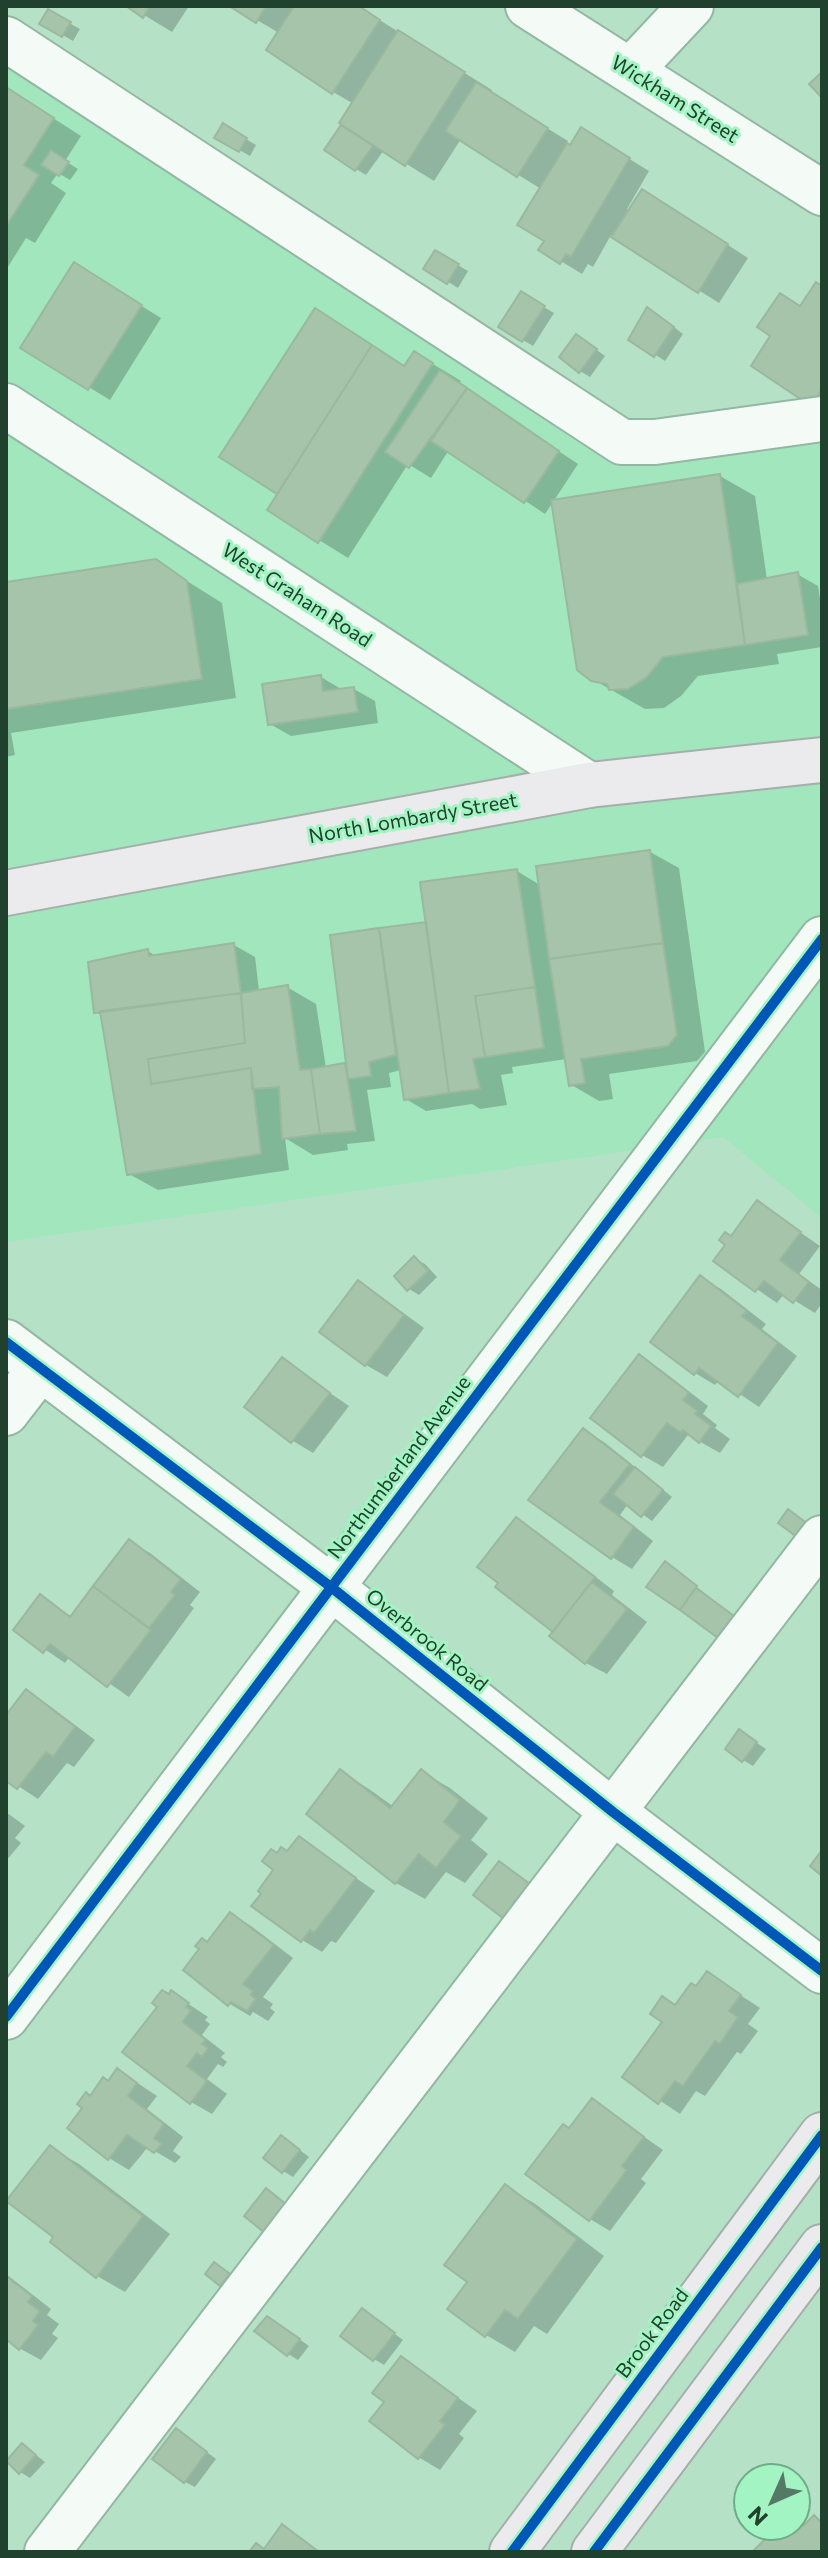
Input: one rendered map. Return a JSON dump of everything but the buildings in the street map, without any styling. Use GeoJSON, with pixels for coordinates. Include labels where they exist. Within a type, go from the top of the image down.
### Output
{"type":"FeatureCollection","features":[{"type":"Feature","properties":{"kind":"main road","name":"North Lombardy Street"},"geometry":{"type":"LineString","coordinates":[[6,893],[589,785],[822,760]]}},
{"type":"Feature","properties":{"kind":"main road","name":"Brook Road"},"geometry":{"type":"LineString","coordinates":[[512,2552],[822,2135]]}},
{"type":"Feature","properties":{"kind":"main road"},"geometry":{"type":"LineString","coordinates":[[594,2552],[822,2247]]}},
{"type":"Feature","properties":{"kind":"street","name":"Wickham Street"},"geometry":{"type":"LineString","coordinates":[[528,6],[822,193]]}},
{"type":"Feature","properties":{"kind":"street"},"geometry":{"type":"LineString","coordinates":[[630,71],[691,6]]}},
{"type":"Feature","properties":{"kind":"street"},"geometry":{"type":"LineString","coordinates":[[6,39],[622,442],[655,442],[822,419]]}},
{"type":"Feature","properties":{"kind":"street","name":"West Graham Road"},"geometry":{"type":"LineString","coordinates":[[6,406],[589,785]]}},
{"type":"Feature","properties":{"kind":"street","name":"Northumberland Avenue"},"geometry":{"type":"LineString","coordinates":[[6,2017],[822,939]]}},
{"type":"Feature","properties":{"kind":"street","name":"Overbrook Road"},"geometry":{"type":"LineString","coordinates":[[6,1342],[331,1587],[613,1812],[822,1971]]}},
{"type":"Feature","properties":{"kind":"street"},"geometry":{"type":"LineString","coordinates":[[6,1413],[40,1369]]}},
{"type":"Feature","properties":{"kind":"street"},"geometry":{"type":"LineString","coordinates":[[47,2552],[822,1538]]}},
{"type":"Feature","properties":{"kind":"shaded area"},"geometry":{"type":"Polygon","coordinates":[[[6,58],[624,463],[822,444],[822,1218],[723,1137],[6,1242],[6,58]]]}},
{"type":"Feature","properties":{"kind":"cycle path"},"geometry":{"type":"LineString","coordinates":[[6,2017],[822,939]]}},
{"type":"Feature","properties":{"kind":"cycle path"},"geometry":{"type":"LineString","coordinates":[[6,1342],[331,1587],[613,1812],[822,1971]]}},
{"type":"Feature","properties":{"kind":"cycle path"},"geometry":{"type":"LineString","coordinates":[[512,2552],[822,2135]]}},
{"type":"Feature","properties":{"kind":"cycle path"},"geometry":{"type":"LineString","coordinates":[[594,2552],[822,2247]]}}]}
